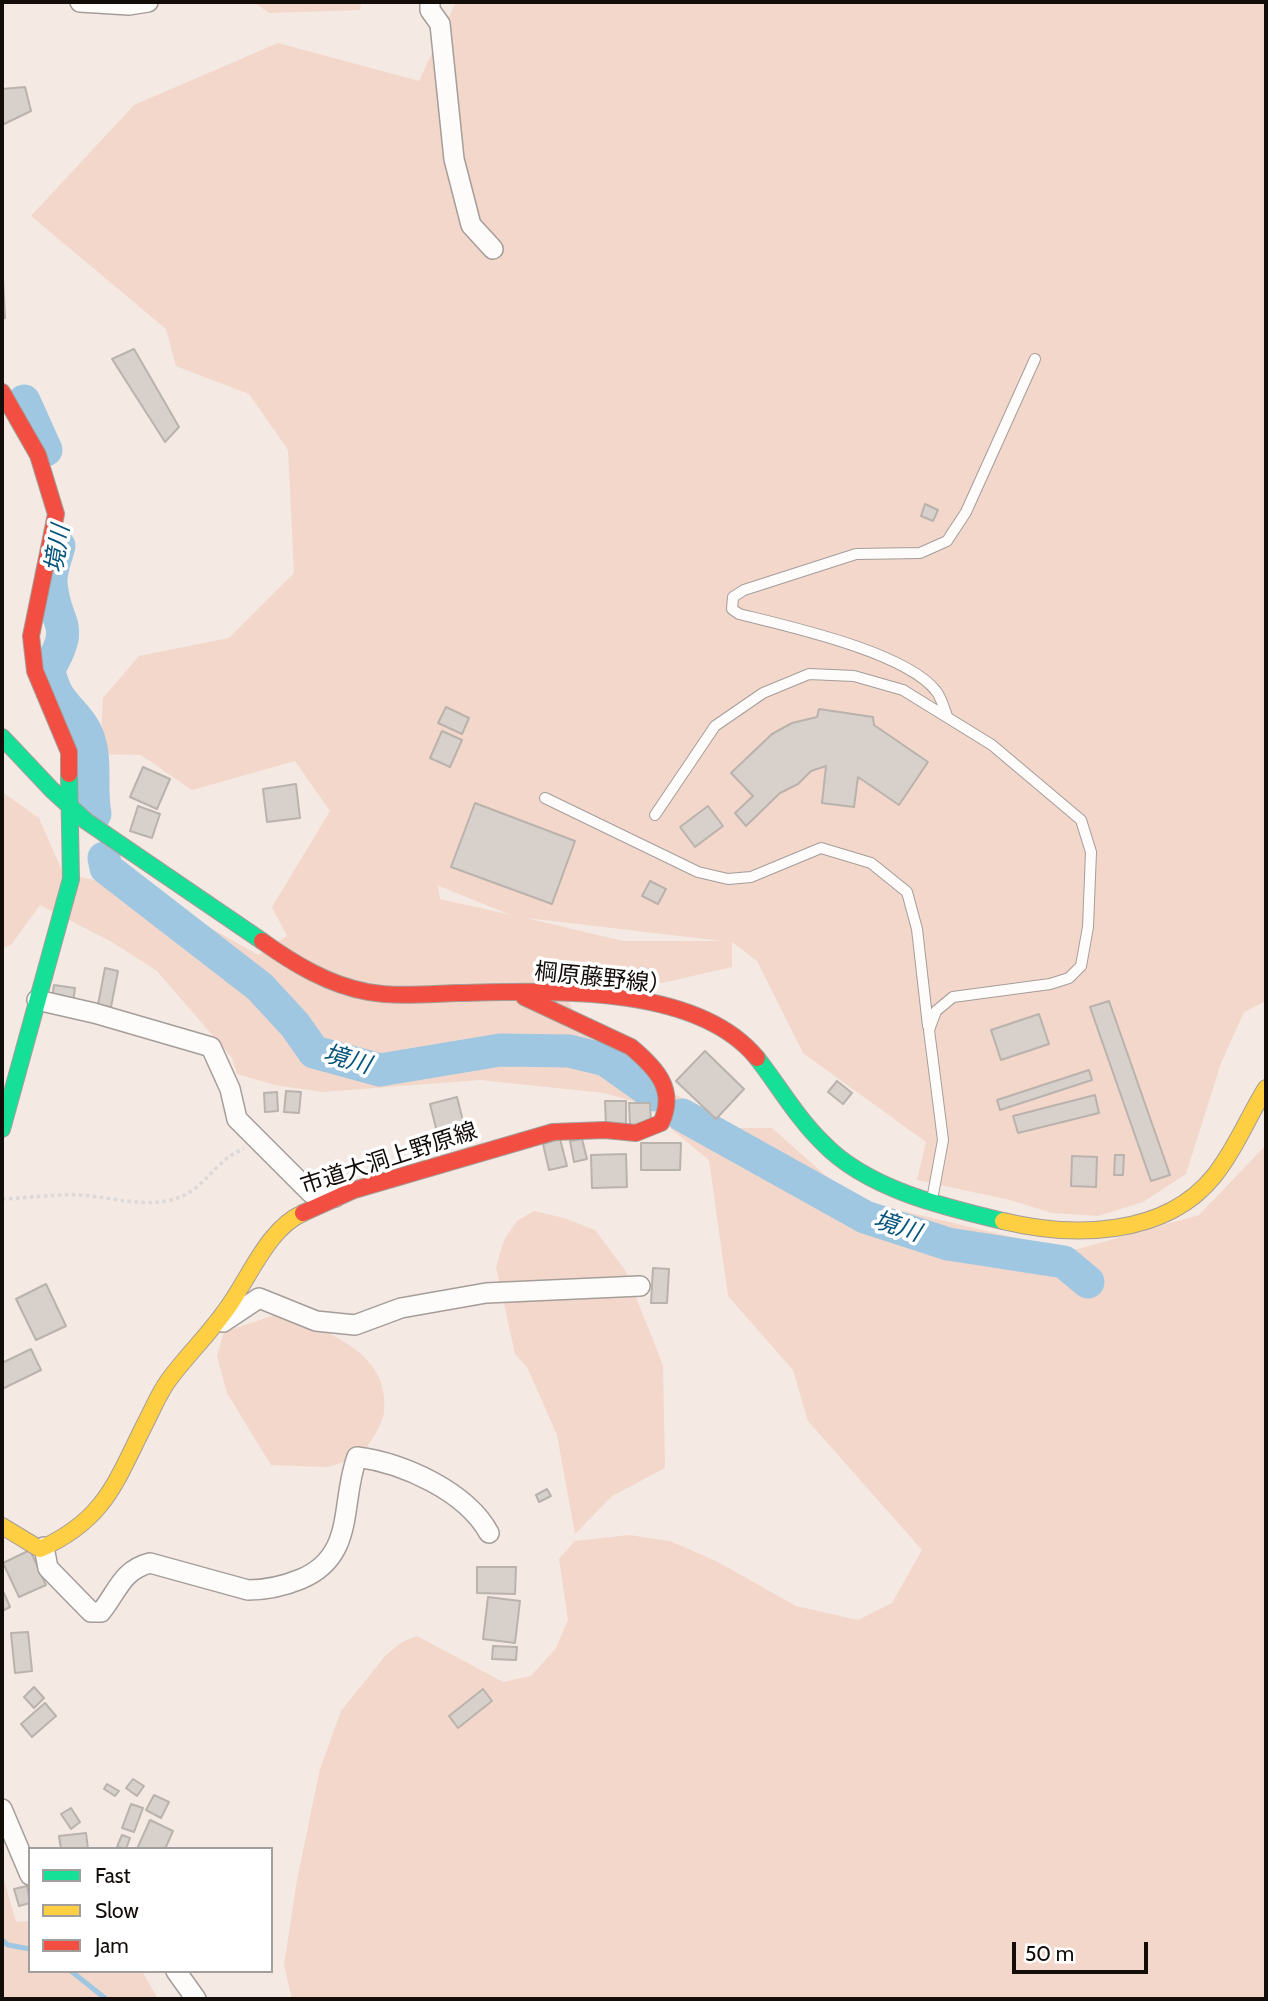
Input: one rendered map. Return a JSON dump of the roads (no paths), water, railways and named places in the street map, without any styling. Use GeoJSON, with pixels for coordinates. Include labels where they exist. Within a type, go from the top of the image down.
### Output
{"type":"FeatureCollection","features":[{"type":"Feature","properties":{"kind":"street"},"geometry":{"type":"LineString","coordinates":[[80,2],[129,5],[148,2]]}},
{"type":"Feature","properties":{"kind":"street"},"geometry":{"type":"LineString","coordinates":[[430,2],[430,10],[440,24],[454,159],[471,225],[493,249]]}},
{"type":"Feature","properties":{"kind":"street"},"geometry":{"type":"LineString","coordinates":[[2,392],[38,455],[54,503],[52,535],[37,595],[31,636],[39,684],[69,752],[71,786],[68,806],[71,879],[2,1129]]}},
{"type":"Feature","properties":{"kind":"street","name":"棡原藤野線）"},"geometry":{"type":"LineString","coordinates":[[2,737],[68,806],[113,842],[273,947],[336,983],[364,992],[387,994],[514,992],[642,1001],[709,1019],[736,1035],[754,1053],[808,1130],[839,1160],[877,1182],[932,1200],[1026,1226],[1066,1231],[1119,1228],[1156,1216],[1188,1201],[1205,1186],[1235,1147],[1266,1088]]}},
{"type":"Feature","properties":{"kind":"street","name":"市道大洞上野原線"},"geometry":{"type":"LineString","coordinates":[[44,1547],[67,1536],[93,1517],[110,1493],[167,1382],[216,1327],[280,1228],[297,1214],[335,1197],[553,1132],[605,1130],[636,1133],[661,1124],[668,1110],[668,1091],[643,1057],[631,1047],[514,992]]}},
{"type":"Feature","properties":{"kind":"street"},"geometry":{"type":"LineString","coordinates":[[37,1000],[94,1013],[211,1047],[230,1089],[237,1119],[311,1193],[335,1197]]}},
{"type":"Feature","properties":{"kind":"street"},"geometry":{"type":"LineString","coordinates":[[216,1327],[259,1298],[316,1321],[355,1325],[401,1308],[486,1293],[640,1286]]}},
{"type":"Feature","properties":{"kind":"street"},"geometry":{"type":"LineString","coordinates":[[2,1526],[40,1549],[44,1547],[48,1568],[91,1612],[101,1612],[124,1576],[135,1567],[149,1563],[248,1590],[264,1590],[307,1577],[327,1565],[338,1547],[356,1457],[378,1460],[427,1481],[464,1503],[482,1520],[489,1534]]}},
{"type":"Feature","properties":{"kind":"street"},"geometry":{"type":"LineString","coordinates":[[2,1810],[28,1870]]}},
{"type":"Feature","properties":{"kind":"street"},"geometry":{"type":"LineString","coordinates":[[177,1973],[195,1999]]}},
{"type":"Feature","properties":{"kind":"lane"},"geometry":{"type":"LineString","coordinates":[[947,716],[936,691],[912,672],[866,650],[739,614],[732,609],[733,597],[744,590],[856,554],[920,553],[947,541],[966,512],[1035,359]]}},
{"type":"Feature","properties":{"kind":"lane"},"geometry":{"type":"LineString","coordinates":[[655,815],[715,726],[763,693],[809,674],[855,676],[903,690],[992,745],[1081,820],[1091,852],[1088,928],[1081,966],[1069,978],[1050,984],[953,997],[944,1001],[936,1011],[929,1030]]}},
{"type":"Feature","properties":{"kind":"lane"},"geometry":{"type":"LineString","coordinates":[[545,798],[698,872],[727,878],[751,877],[821,848],[870,863],[907,891],[917,929],[943,1140],[932,1200]]}},
{"type":"Feature","properties":{"kind":"waterway","name":"境川"},"geometry":{"type":"LineString","coordinates":[[24,401],[46,450]]}},
{"type":"Feature","properties":{"kind":"waterway","name":"境川"},"geometry":{"type":"LineString","coordinates":[[59,546],[51,583],[63,633],[57,655],[48,671],[56,692],[81,724],[91,746],[95,814]]}},
{"type":"Feature","properties":{"kind":"waterway","name":"境川"},"geometry":{"type":"LineString","coordinates":[[104,858],[106,868],[260,987],[295,1025],[314,1052],[380,1070],[500,1050],[569,1051],[606,1060],[655,1095]]}},
{"type":"Feature","properties":{"kind":"waterway","name":"境川"},"geometry":{"type":"LineString","coordinates":[[682,1115],[865,1217],[948,1244],[1064,1262],[1088,1282]]}},
{"type":"Feature","properties":{"kind":"waterway"},"geometry":{"type":"LineString","coordinates":[[2,1940],[8,1945],[28,1949]]}},
{"type":"Feature","properties":{"kind":"waterway"},"geometry":{"type":"LineString","coordinates":[[74,1973],[106,1999]]}}]}
